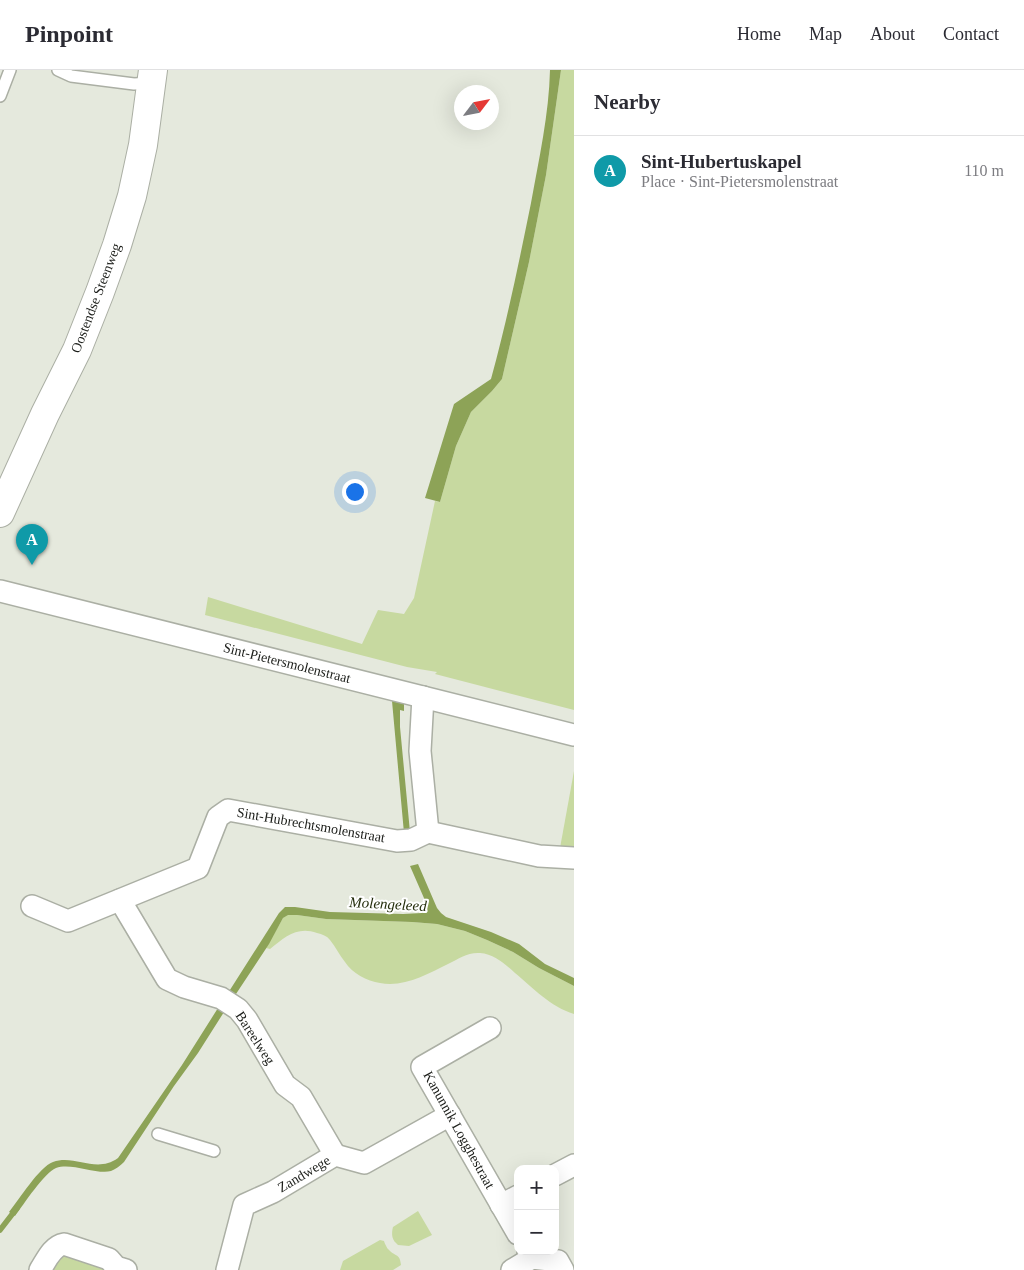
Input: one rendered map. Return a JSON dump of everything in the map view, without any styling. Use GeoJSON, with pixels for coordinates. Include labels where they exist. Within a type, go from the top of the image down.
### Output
{"type":"FeatureCollection","features":[{"type":"Feature","properties":{"kind":"main road","name":"Oostendse Steenweg"},"geometry":{"type":"LineString","coordinates":[[0,513],[45,414],[77,350],[114,254],[132,196],[143,145],[153,77]]}},
{"type":"Feature","properties":{"kind":"street","name":"Sint-Pietersmolenstraat"},"geometry":{"type":"LineString","coordinates":[[0,591],[574,735]]}},
{"type":"Feature","properties":{"kind":"street"},"geometry":{"type":"LineString","coordinates":[[423,696],[420,751],[428,832],[539,856],[574,858]]}},
{"type":"Feature","properties":{"kind":"street","name":"Sint-Hubrechtsmolenstraat"},"geometry":{"type":"LineString","coordinates":[[32,906],[68,921],[198,868],[218,817],[228,810],[396,841],[411,840],[428,832]]}},
{"type":"Feature","properties":{"kind":"street","name":"Bareelweg"},"geometry":{"type":"LineString","coordinates":[[120,900],[166,980],[221,998],[238,1009],[247,1020],[285,1085],[301,1097],[335,1155]]}},
{"type":"Feature","properties":{"kind":"street","name":"Kanunnik Logghestraat"},"geometry":{"type":"LineString","coordinates":[[490,1028],[422,1067],[450,1115],[510,1201],[514,1218]]}},
{"type":"Feature","properties":{"kind":"street","name":"Zandwege"},"geometry":{"type":"LineString","coordinates":[[227,1270],[244,1205],[273,1192],[335,1155],[364,1163],[450,1115]]}},
{"type":"Feature","properties":{"kind":"street"},"geometry":{"type":"LineString","coordinates":[[559,1173],[574,1164]]}},
{"type":"Feature","properties":{"kind":"street"},"geometry":{"type":"LineString","coordinates":[[40,1270],[54,1248],[64,1244],[109,1259],[119,1269]]}},
{"type":"Feature","properties":{"kind":"street"},"geometry":{"type":"LineString","coordinates":[[512,1270],[530,1255],[558,1261],[563,1270]]}},
{"type":"Feature","properties":{"kind":"lane"},"geometry":{"type":"LineString","coordinates":[[0,96],[10,70]]}},
{"type":"Feature","properties":{"kind":"lane"},"geometry":{"type":"LineString","coordinates":[[58,70],[71,76],[134,84],[153,77]]}},
{"type":"Feature","properties":{"kind":"lane"},"geometry":{"type":"LineString","coordinates":[[158,1134],[214,1151]]}},
{"type":"Feature","properties":{"kind":"shaded area"},"geometry":{"type":"Polygon","coordinates":[[[550,70],[561,70],[546,175],[529,262],[502,379],[471,412],[456,446],[440,502],[425,498],[454,404],[491,379],[508,313],[531,203],[546,120],[550,70]]]}},
{"type":"Feature","properties":{"kind":"shaded area"},"geometry":{"type":"Polygon","coordinates":[[[561,70],[574,70],[574,710],[435,674],[437,672],[407,667],[205,615],[208,597],[362,644],[378,610],[404,614],[414,598],[435,501],[440,502],[456,446],[471,412],[502,379],[529,262],[546,175],[561,70]]]}},
{"type":"Feature","properties":{"kind":"shaded area"},"geometry":{"type":"Polygon","coordinates":[[[392,701],[404,704],[404,711],[400,710],[400,727],[410,832],[404,833],[392,701]]]}},
{"type":"Feature","properties":{"kind":"shaded area"},"geometry":{"type":"Polygon","coordinates":[[[574,771],[574,850],[560,848],[574,771]]]}},
{"type":"Feature","properties":{"kind":"shaded area"},"geometry":{"type":"Polygon","coordinates":[[[418,864],[437,908],[446,917],[491,932],[519,944],[545,964],[574,978],[574,986],[513,952],[487,940],[465,931],[437,924],[326,919],[288,915],[283,918],[269,944],[234,997],[228,993],[279,913],[285,907],[330,912],[422,913],[426,910],[427,905],[410,866],[418,864]]]}},
{"type":"Feature","properties":{"kind":"shaded area"},"geometry":{"type":"Polygon","coordinates":[[[287,915],[326,919],[437,924],[465,931],[513,952],[574,986],[574,1014],[550,1002],[495,957],[485,954],[467,955],[415,979],[398,984],[389,984],[360,976],[348,966],[329,939],[321,934],[310,931],[297,932],[286,937],[270,949],[266,948],[283,918],[287,915]]]}},
{"type":"Feature","properties":{"kind":"shaded area"},"geometry":{"type":"Polygon","coordinates":[[[218,1008],[224,1012],[124,1162],[115,1169],[105,1172],[69,1166],[56,1168],[40,1182],[15,1216],[9,1212],[42,1170],[53,1162],[69,1160],[102,1164],[118,1158],[182,1065],[218,1008]]]}},
{"type":"Feature","properties":{"kind":"shaded area"},"geometry":{"type":"Polygon","coordinates":[[[418,1211],[432,1235],[409,1246],[398,1245],[394,1241],[393,1227],[418,1211]]]}},
{"type":"Feature","properties":{"kind":"shaded area"},"geometry":{"type":"Polygon","coordinates":[[[380,1240],[384,1241],[388,1249],[398,1257],[401,1265],[393,1270],[340,1270],[343,1261],[380,1240]]]}},
{"type":"Feature","properties":{"kind":"shaded area"},"geometry":{"type":"Polygon","coordinates":[[[62,1254],[98,1263],[106,1270],[48,1270],[62,1254]]]}},
{"type":"Feature","properties":{"kind":"waterway","name":"Molengeleed"},"geometry":{"type":"LineString","coordinates":[[0,1230],[17,1208]]}},
{"type":"Feature","properties":{"kind":"place","name":"Sint-Hubertuskapel"},"geometry":{"type":"Point","coordinates":[32,565]}}]}
